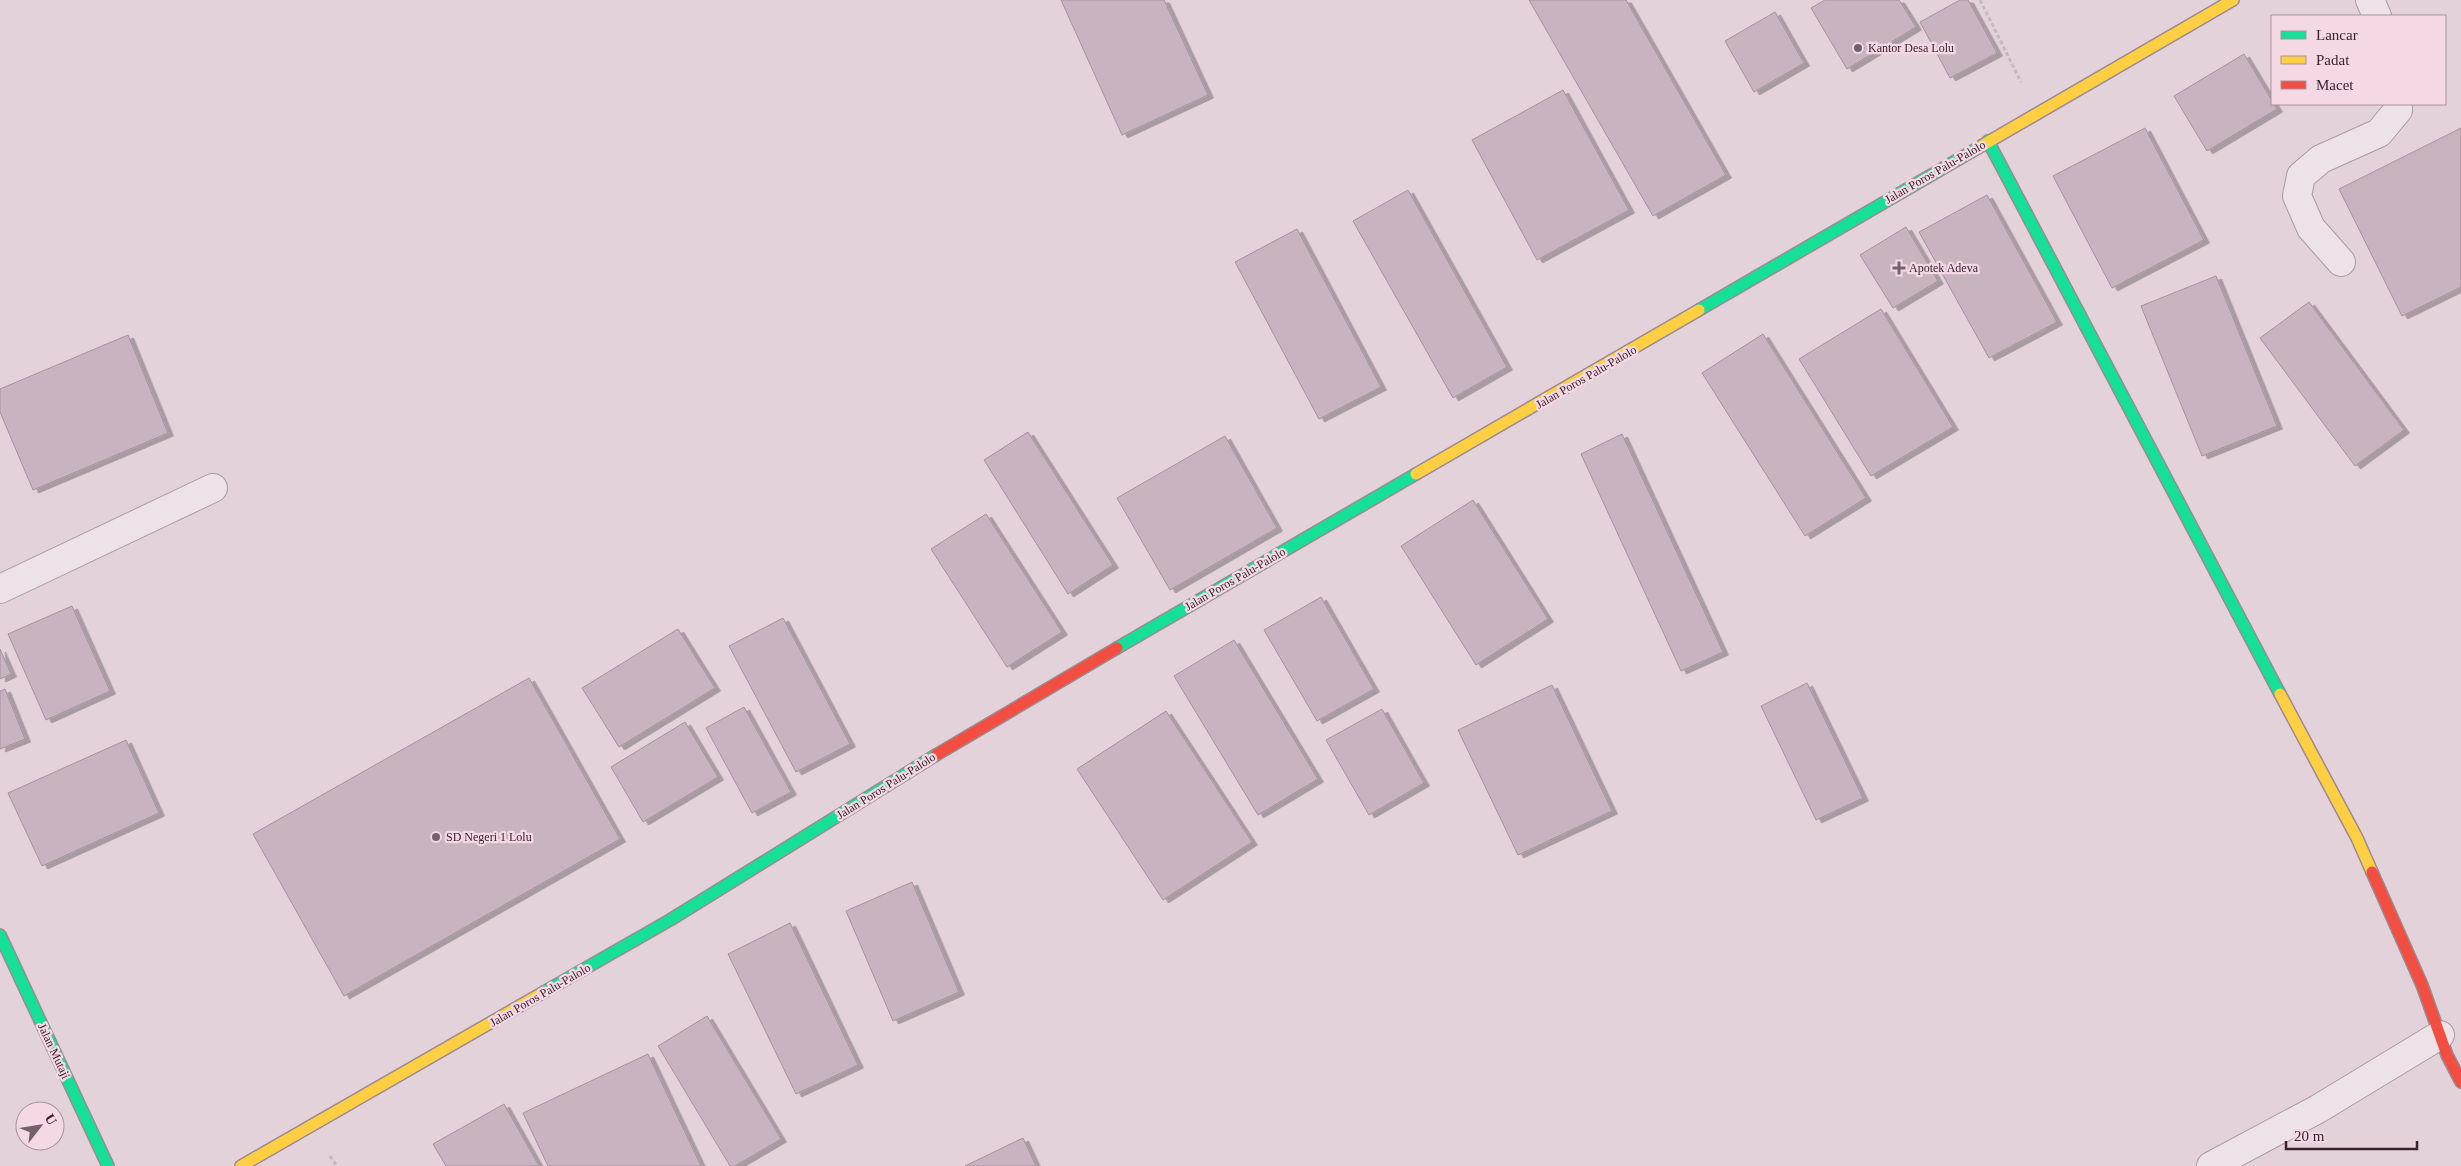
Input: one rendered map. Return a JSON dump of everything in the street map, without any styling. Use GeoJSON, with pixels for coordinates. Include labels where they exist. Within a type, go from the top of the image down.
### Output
{"type":"FeatureCollection","features":[{"type":"Feature","properties":{"kind":"main road","name":"Jalan Poros Palu-Palolo"},"geometry":{"type":"LineString","coordinates":[[241,1166],[670,920],[1018,705],[2233,0]]}},
{"type":"Feature","properties":{"kind":"main road"},"geometry":{"type":"LineString","coordinates":[[1988,141],[2229,594],[2314,761],[2357,838],[2401,935],[2447,1055],[2461,1082]]}},
{"type":"Feature","properties":{"kind":"main road","name":"Jalan Mutaji"},"geometry":{"type":"LineString","coordinates":[[0,935],[108,1166]]}},
{"type":"Feature","properties":{"kind":"street"},"geometry":{"type":"LineString","coordinates":[[2370,0],[2376,15]]}},
{"type":"Feature","properties":{"kind":"street"},"geometry":{"type":"LineString","coordinates":[[2341,262],[2311,228],[2297,196],[2301,176],[2321,160],[2379,133],[2398,110],[2398,105]]}},
{"type":"Feature","properties":{"kind":"street"},"geometry":{"type":"LineString","coordinates":[[0,589],[213,488]]}},
{"type":"Feature","properties":{"kind":"street"},"geometry":{"type":"LineString","coordinates":[[2211,1166],[2318,1109],[2440,1035]]}},
{"type":"Feature","properties":{"kind":"path"},"geometry":{"type":"LineString","coordinates":[[1980,0],[2037,114]]}},
{"type":"Feature","properties":{"kind":"building"},"geometry":{"type":"Polygon","coordinates":[[[1061,0],[1164,0],[1208,95],[1122,135],[1061,0]]]}},
{"type":"Feature","properties":{"kind":"building"},"geometry":{"type":"Polygon","coordinates":[[[1529,0],[1626,0],[1726,175],[1653,216],[1529,0]]]}},
{"type":"Feature","properties":{"kind":"building","name":"Kantor Desa Lolu"},"geometry":{"type":"Polygon","coordinates":[[[1825,0],[1899,0],[1916,27],[1847,69],[1811,8],[1825,0]]]}},
{"type":"Feature","properties":{"kind":"building"},"geometry":{"type":"Polygon","coordinates":[[[1960,0],[1968,0],[1997,53],[1950,78],[1920,22],[1960,0]]]}},
{"type":"Feature","properties":{"kind":"building"},"geometry":{"type":"Polygon","coordinates":[[[1775,12],[1804,63],[1754,92],[1725,41],[1775,12]]]}},
{"type":"Feature","properties":{"kind":"building"},"geometry":{"type":"Polygon","coordinates":[[[2244,54],[2271,99],[2271,105],[2275,105],[2277,109],[2207,151],[2174,96],[2244,54]]]}},
{"type":"Feature","properties":{"kind":"building"},"geometry":{"type":"Polygon","coordinates":[[[1563,90],[1629,210],[1537,260],[1472,140],[1563,90]]]}},
{"type":"Feature","properties":{"kind":"building"},"geometry":{"type":"Polygon","coordinates":[[[2145,128],[2204,240],[2112,288],[2053,176],[2145,128]]]}},
{"type":"Feature","properties":{"kind":"building"},"geometry":{"type":"Polygon","coordinates":[[[2461,128],[2461,287],[2402,316],[2339,189],[2461,128]]]}},
{"type":"Feature","properties":{"kind":"building"},"geometry":{"type":"Polygon","coordinates":[[[1408,190],[1507,367],[1453,398],[1353,221],[1408,190]]]}},
{"type":"Feature","properties":{"kind":"building"},"geometry":{"type":"Polygon","coordinates":[[[1987,195],[2057,322],[1989,358],[1919,232],[1987,195]]]}},
{"type":"Feature","properties":{"kind":"building","name":"Apotek Adeva"},"geometry":{"type":"Polygon","coordinates":[[[1906,227],[1938,281],[1893,308],[1860,255],[1906,227]]]}},
{"type":"Feature","properties":{"kind":"building"},"geometry":{"type":"Polygon","coordinates":[[[1297,229],[1381,387],[1319,419],[1235,262],[1297,229]]]}},
{"type":"Feature","properties":{"kind":"building"},"geometry":{"type":"Polygon","coordinates":[[[2216,276],[2277,426],[2202,456],[2141,306],[2216,276]]]}},
{"type":"Feature","properties":{"kind":"building"},"geometry":{"type":"Polygon","coordinates":[[[2309,302],[2404,430],[2355,466],[2260,338],[2309,302]]]}},
{"type":"Feature","properties":{"kind":"building"},"geometry":{"type":"Polygon","coordinates":[[[1881,309],[1953,427],[1871,476],[1799,359],[1881,309]]]}},
{"type":"Feature","properties":{"kind":"building"},"geometry":{"type":"Polygon","coordinates":[[[1763,334],[1866,498],[1805,536],[1702,373],[1763,334]]]}},
{"type":"Feature","properties":{"kind":"building"},"geometry":{"type":"Polygon","coordinates":[[[128,335],[168,433],[33,490],[0,412],[0,389],[128,335]]]}},
{"type":"Feature","properties":{"kind":"building"},"geometry":{"type":"Polygon","coordinates":[[[1028,432],[1113,565],[1068,594],[984,460],[1028,432]]]}},
{"type":"Feature","properties":{"kind":"building"},"geometry":{"type":"Polygon","coordinates":[[[1622,434],[1723,652],[1681,671],[1581,454],[1622,434]]]}},
{"type":"Feature","properties":{"kind":"building"},"geometry":{"type":"Polygon","coordinates":[[[1225,436],[1277,528],[1170,590],[1117,498],[1225,436]]]}},
{"type":"Feature","properties":{"kind":"building"},"geometry":{"type":"Polygon","coordinates":[[[1473,500],[1548,619],[1476,665],[1401,546],[1473,500]]]}},
{"type":"Feature","properties":{"kind":"building"},"geometry":{"type":"Polygon","coordinates":[[[986,514],[1062,632],[1007,667],[931,549],[986,514]]]}},
{"type":"Feature","properties":{"kind":"building"},"geometry":{"type":"Polygon","coordinates":[[[1321,597],[1374,689],[1317,721],[1264,630],[1321,597]]]}},
{"type":"Feature","properties":{"kind":"building"},"geometry":{"type":"Polygon","coordinates":[[[72,606],[110,691],[46,720],[8,634],[72,606]]]}},
{"type":"Feature","properties":{"kind":"building"},"geometry":{"type":"Polygon","coordinates":[[[783,618],[850,744],[796,772],[729,646],[783,618]]]}},
{"type":"Feature","properties":{"kind":"building"},"geometry":{"type":"Polygon","coordinates":[[[678,629],[715,688],[619,747],[582,688],[678,629]]]}},
{"type":"Feature","properties":{"kind":"building"},"geometry":{"type":"Polygon","coordinates":[[[1234,640],[1318,779],[1258,815],[1174,676],[1234,640]]]}},
{"type":"Feature","properties":{"kind":"building"},"geometry":{"type":"Polygon","coordinates":[[[0,649],[11,674],[0,679],[0,649]]]}},
{"type":"Feature","properties":{"kind":"building","name":"SD Negeri 1 Lolu"},"geometry":{"type":"Polygon","coordinates":[[[529,678],[620,839],[344,996],[253,834],[529,678]]]}},
{"type":"Feature","properties":{"kind":"building"},"geometry":{"type":"Polygon","coordinates":[[[1807,683],[1863,798],[1816,820],[1761,706],[1807,683]]]}},
{"type":"Feature","properties":{"kind":"building"},"geometry":{"type":"Polygon","coordinates":[[[1552,685],[1612,811],[1518,855],[1458,730],[1552,685]]]}},
{"type":"Feature","properties":{"kind":"building"},"geometry":{"type":"Polygon","coordinates":[[[5,689],[25,739],[0,749],[0,691],[5,689]]]}},
{"type":"Feature","properties":{"kind":"building"},"geometry":{"type":"Polygon","coordinates":[[[744,707],[791,792],[752,813],[706,728],[744,707]]]}},
{"type":"Feature","properties":{"kind":"building"},"geometry":{"type":"Polygon","coordinates":[[[1382,709],[1424,783],[1369,815],[1326,740],[1382,709]]]}},
{"type":"Feature","properties":{"kind":"building"},"geometry":{"type":"Polygon","coordinates":[[[1166,711],[1252,842],[1163,900],[1077,769],[1166,711]]]}},
{"type":"Feature","properties":{"kind":"building"},"geometry":{"type":"Polygon","coordinates":[[[685,722],[718,777],[643,822],[611,767],[685,722]]]}},
{"type":"Feature","properties":{"kind":"building"},"geometry":{"type":"Polygon","coordinates":[[[126,740],[159,813],[42,866],[8,793],[126,740]]]}},
{"type":"Feature","properties":{"kind":"building"},"geometry":{"type":"Polygon","coordinates":[[[912,882],[959,992],[893,1021],[846,911],[912,882]]]}},
{"type":"Feature","properties":{"kind":"building"},"geometry":{"type":"Polygon","coordinates":[[[790,923],[858,1065],[796,1094],[728,954],[790,923]]]}},
{"type":"Feature","properties":{"kind":"building"},"geometry":{"type":"Polygon","coordinates":[[[707,1016],[781,1139],[735,1166],[730,1166],[658,1046],[707,1016]]]}},
{"type":"Feature","properties":{"kind":"building"},"geometry":{"type":"Polygon","coordinates":[[[648,1054],[701,1166],[548,1166],[523,1113],[648,1054]]]}},
{"type":"Feature","properties":{"kind":"building"},"geometry":{"type":"Polygon","coordinates":[[[504,1104],[539,1166],[446,1166],[433,1144],[504,1104]]]}},
{"type":"Feature","properties":{"kind":"building"},"geometry":{"type":"Polygon","coordinates":[[[1023,1138],[1036,1166],[965,1166],[1023,1138]]]}},
{"type":"Feature","properties":{"kind":"traffic: fast"},"geometry":{"type":"LineString","coordinates":[[1988,141],[2280,694]]}},
{"type":"Feature","properties":{"kind":"traffic: fast"},"geometry":{"type":"LineString","coordinates":[[1699,310],[1983,145]]}},
{"type":"Feature","properties":{"kind":"traffic: fast"},"geometry":{"type":"LineString","coordinates":[[1117,648],[1416,474]]}},
{"type":"Feature","properties":{"kind":"traffic: fast"},"geometry":{"type":"LineString","coordinates":[[544,992],[670,920],[936,755]]}},
{"type":"Feature","properties":{"kind":"traffic: fast"},"geometry":{"type":"LineString","coordinates":[[0,935],[108,1166]]}},
{"type":"Feature","properties":{"kind":"traffic: slow"},"geometry":{"type":"LineString","coordinates":[[1983,145],[2233,0]]}},
{"type":"Feature","properties":{"kind":"traffic: slow"},"geometry":{"type":"LineString","coordinates":[[1416,474],[1699,310]]}},
{"type":"Feature","properties":{"kind":"traffic: slow"},"geometry":{"type":"LineString","coordinates":[[2280,694],[2357,838],[2372,872]]}},
{"type":"Feature","properties":{"kind":"traffic: slow"},"geometry":{"type":"LineString","coordinates":[[241,1166],[544,992]]}},
{"type":"Feature","properties":{"kind":"traffic: jam"},"geometry":{"type":"LineString","coordinates":[[936,755],[1117,648]]}},
{"type":"Feature","properties":{"kind":"traffic: jam"},"geometry":{"type":"LineString","coordinates":[[2372,872],[2422,985],[2447,1055],[2461,1082]]}},
{"type":"Feature","properties":{"kind":"place","name":"Kantor Desa Lolu"},"geometry":{"type":"Point","coordinates":[1858,48]}},
{"type":"Feature","properties":{"kind":"place","name":"Apotek Adeva"},"geometry":{"type":"Point","coordinates":[1899,268]}},
{"type":"Feature","properties":{"kind":"place","name":"SD Negeri 1 Lolu"},"geometry":{"type":"Point","coordinates":[436,837]}}]}
